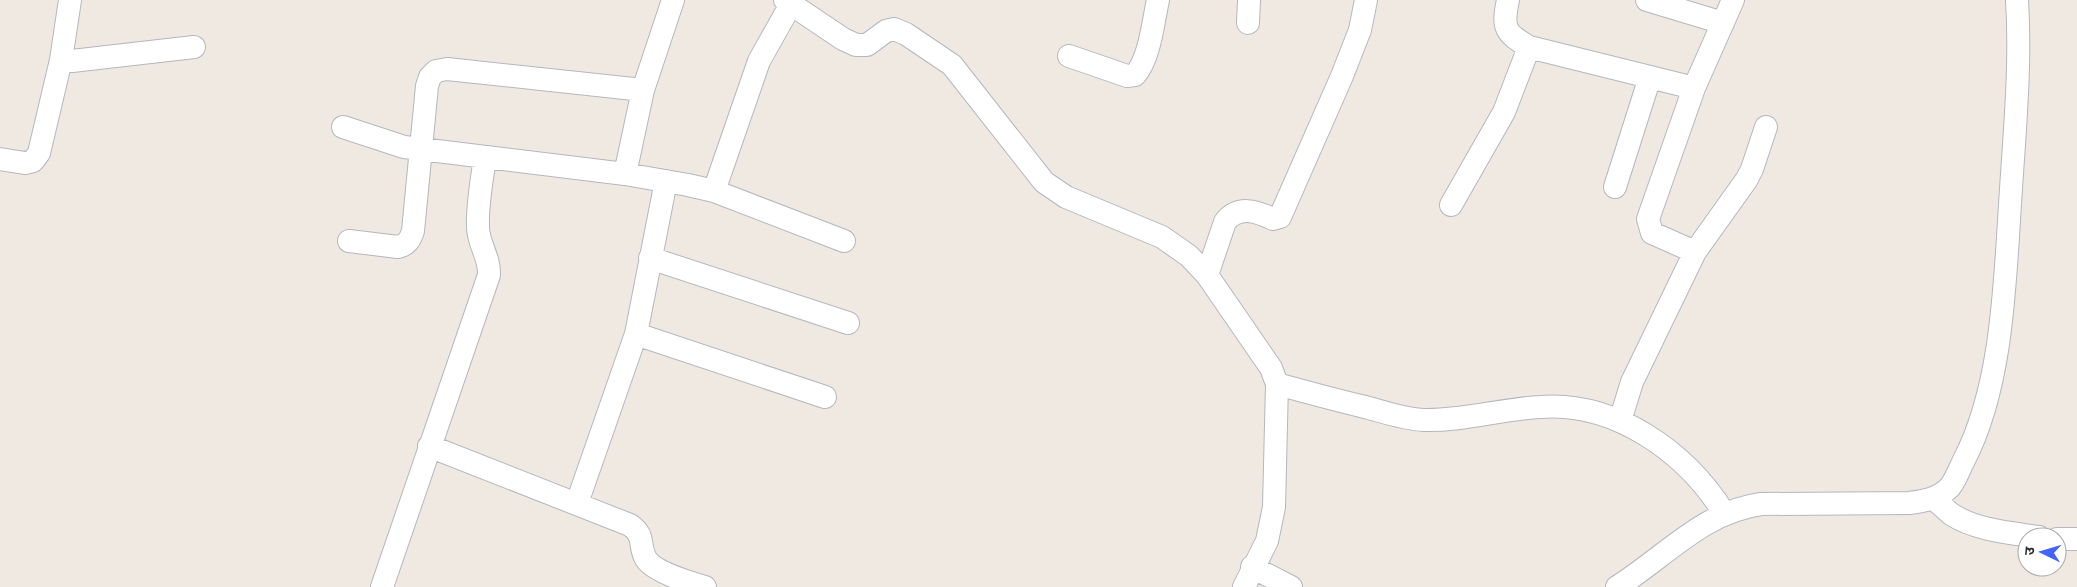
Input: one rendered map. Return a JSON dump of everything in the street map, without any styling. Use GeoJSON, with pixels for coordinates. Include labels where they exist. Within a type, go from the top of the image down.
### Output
{"type":"FeatureCollection","features":[{"type":"Feature","properties":{"kind":"street"},"geometry":{"type":"LineString","coordinates":[[0,159],[25,163],[34,161],[39,153],[61,60],[70,0]]}},
{"type":"Feature","properties":{"kind":"street"},"geometry":{"type":"LineString","coordinates":[[625,174],[643,90],[673,0]]}},
{"type":"Feature","properties":{"kind":"street"},"geometry":{"type":"LineString","coordinates":[[1069,56],[1127,76],[1135,76],[1145,59],[1158,0]]}},
{"type":"Feature","properties":{"kind":"street"},"geometry":{"type":"LineString","coordinates":[[1248,23],[1249,0]]}},
{"type":"Feature","properties":{"kind":"street"},"geometry":{"type":"LineString","coordinates":[[1207,275],[1225,222],[1229,216],[1236,212],[1252,210],[1273,219],[1280,217],[1360,30],[1366,0]]}},
{"type":"Feature","properties":{"kind":"street"},"geometry":{"type":"LineString","coordinates":[[1508,0],[1506,23],[1508,33],[1529,47],[1694,88]]}},
{"type":"Feature","properties":{"kind":"street"},"geometry":{"type":"LineString","coordinates":[[1648,0],[1723,23]]}},
{"type":"Feature","properties":{"kind":"street"},"geometry":{"type":"LineString","coordinates":[[1695,252],[1652,233],[1648,219],[1649,212],[1694,88],[1733,0]]}},
{"type":"Feature","properties":{"kind":"street"},"geometry":{"type":"LineString","coordinates":[[1617,587],[1706,523],[1724,513],[1744,506],[1761,504],[1909,503],[1939,496],[1951,486],[1969,451],[1977,430],[1989,390],[1996,355],[2006,253],[2020,62],[2017,0]]}},
{"type":"Feature","properties":{"kind":"street"},"geometry":{"type":"LineString","coordinates":[[714,191],[759,61],[788,2],[843,39],[856,45],[867,45],[886,31],[894,29],[906,34],[952,65],[1044,182],[1066,197],[1162,237],[1189,256],[1207,275],[1271,368],[1277,384],[1274,506],[1266,541],[1248,577],[1291,587]]}},
{"type":"Feature","properties":{"kind":"street"},"geometry":{"type":"LineString","coordinates":[[61,60],[194,47]]}},
{"type":"Feature","properties":{"kind":"street"},"geometry":{"type":"LineString","coordinates":[[1451,205],[1504,112],[1529,47]]}},
{"type":"Feature","properties":{"kind":"street"},"geometry":{"type":"LineString","coordinates":[[349,241],[398,247],[404,246],[410,240],[413,232],[427,86],[430,77],[436,71],[447,69],[483,72],[643,90]]}},
{"type":"Feature","properties":{"kind":"street"},"geometry":{"type":"LineString","coordinates":[[1615,187],[1650,77]]}},
{"type":"Feature","properties":{"kind":"street"},"geometry":{"type":"LineString","coordinates":[[343,126],[404,147],[625,174],[666,180],[714,191],[844,241]]}},
{"type":"Feature","properties":{"kind":"street"},"geometry":{"type":"LineString","coordinates":[[1620,421],[1632,382],[1695,252],[1747,179],[1766,127]]}},
{"type":"Feature","properties":{"kind":"street"},"geometry":{"type":"LineString","coordinates":[[382,587],[489,275],[490,265],[482,249],[478,226],[484,157]]}},
{"type":"Feature","properties":{"kind":"street"},"geometry":{"type":"LineString","coordinates":[[577,503],[636,334],[666,180]]}},
{"type":"Feature","properties":{"kind":"street"},"geometry":{"type":"LineString","coordinates":[[650,258],[848,323]]}},
{"type":"Feature","properties":{"kind":"street"},"geometry":{"type":"LineString","coordinates":[[636,334],[825,397]]}},
{"type":"Feature","properties":{"kind":"street"},"geometry":{"type":"LineString","coordinates":[[1277,384],[1397,416],[1422,420],[1446,420],[1540,406],[1592,410],[1620,421],[1645,434],[1690,468],[1705,484],[1724,513]]}},
{"type":"Feature","properties":{"kind":"street"},"geometry":{"type":"LineString","coordinates":[[429,446],[630,525],[641,537],[646,558],[650,563],[678,578],[706,587]]}},
{"type":"Feature","properties":{"kind":"street"},"geometry":{"type":"LineString","coordinates":[[1933,498],[1952,514],[1966,521],[1997,531],[2017,534]]}}]}
